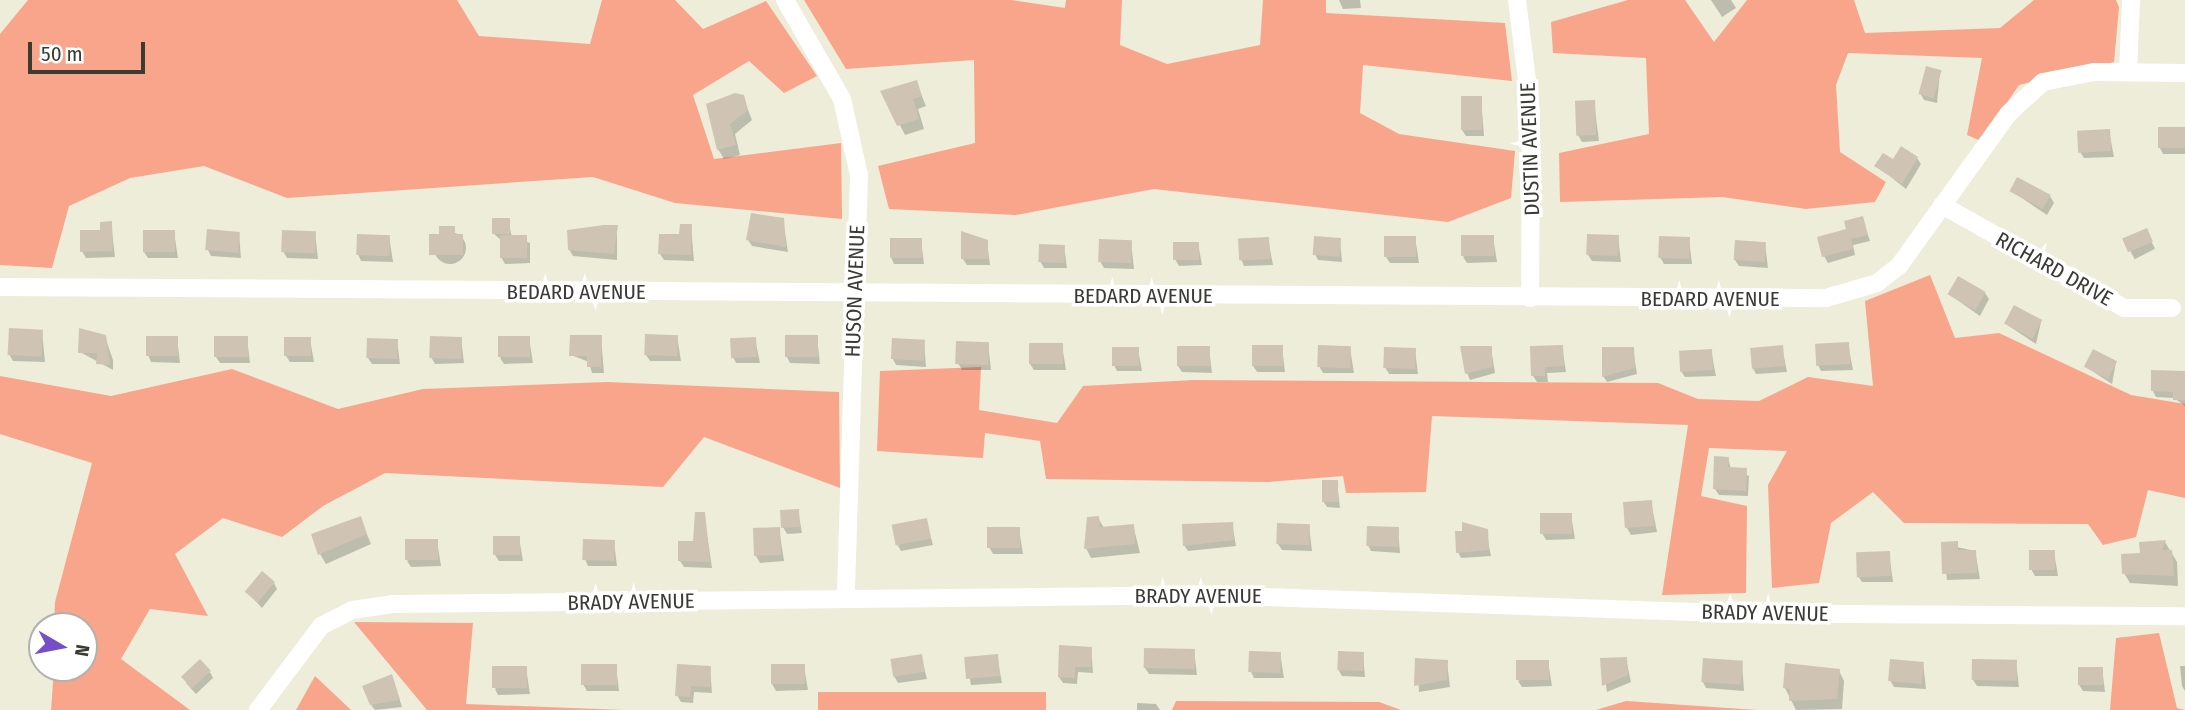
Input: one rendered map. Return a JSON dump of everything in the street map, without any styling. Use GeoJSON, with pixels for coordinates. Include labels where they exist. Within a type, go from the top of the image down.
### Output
{"type":"FeatureCollection","features":[{"type":"Feature","properties":{"kind":"street","name":"HUSON AVENUE"},"geometry":{"type":"LineString","coordinates":[[785,0],[828,67],[852,128],[859,175],[846,600]]}},
{"type":"Feature","properties":{"kind":"street","name":"DUSTIN AVENUE"},"geometry":{"type":"LineString","coordinates":[[1517,0],[1531,113],[1531,298]]}},
{"type":"Feature","properties":{"kind":"street"},"geometry":{"type":"LineString","coordinates":[[2128,72],[2131,0]]}},
{"type":"Feature","properties":{"kind":"street","name":"BEDARD AVENUE"},"geometry":{"type":"LineString","coordinates":[[0,287],[1531,298],[1849,295],[1899,266],[2025,94],[2063,76],[2128,72],[2185,73]]}},
{"type":"Feature","properties":{"kind":"street","name":"RICHARD DRIVE"},"geometry":{"type":"LineString","coordinates":[[1942,205],[2124,308],[2172,308]]}},
{"type":"Feature","properties":{"kind":"street","name":"BRADY AVENUE"},"geometry":{"type":"LineString","coordinates":[[258,710],[308,638],[335,617],[368,606],[1279,596],[1724,613],[2185,616]]}},
{"type":"Feature","properties":{"kind":"shaded area"},"geometry":{"type":"Polygon","coordinates":[[[28,0],[457,0],[479,36],[590,44],[602,0],[675,0],[703,29],[766,1],[817,76],[784,93],[749,61],[693,95],[714,159],[841,143],[842,219],[675,203],[593,177],[287,198],[204,166],[130,178],[69,206],[52,268],[0,265],[0,34],[28,0]]]}},
{"type":"Feature","properties":{"kind":"shaded area"},"geometry":{"type":"Polygon","coordinates":[[[804,0],[1011,0],[1065,8],[1066,0],[1122,0],[1120,45],[1167,64],[1260,45],[1263,0],[1326,0],[1326,13],[1505,23],[1512,81],[1363,65],[1360,113],[1399,134],[1515,151],[1511,198],[1448,222],[1154,189],[1016,215],[889,209],[878,166],[975,143],[974,60],[846,69],[804,0]]]}},
{"type":"Feature","properties":{"kind":"shaded area"},"geometry":{"type":"Polygon","coordinates":[[[1628,0],[1685,0],[1714,42],[1747,0],[1854,0],[1865,33],[2000,28],[2034,0],[2116,0],[2119,7],[2114,62],[2019,85],[1981,141],[1967,135],[1982,58],[1848,53],[1836,85],[1840,152],[1886,182],[1875,202],[1806,209],[1722,197],[1560,202],[1559,153],[1649,134],[1646,58],[1553,53],[1551,22],[1628,0]]]}},
{"type":"Feature","properties":{"kind":"shaded area"},"geometry":{"type":"Polygon","coordinates":[[[1930,275],[1955,338],[1999,333],[2131,395],[2185,404],[2185,498],[2148,490],[2136,537],[2103,545],[2088,524],[1904,523],[1873,492],[1831,523],[1819,583],[1772,588],[1768,485],[1787,451],[1709,448],[1701,496],[1747,506],[1746,593],[1662,595],[1688,425],[1432,416],[1426,492],[1346,493],[1343,476],[1268,482],[1046,479],[1040,441],[985,433],[983,458],[877,451],[880,371],[981,367],[979,410],[1057,423],[1083,386],[1194,380],[1658,383],[1698,399],[1759,401],[1808,377],[1873,386],[1865,301],[1930,275]]]}},
{"type":"Feature","properties":{"kind":"shaded area"},"geometry":{"type":"Polygon","coordinates":[[[232,369],[338,409],[423,389],[607,382],[839,392],[840,488],[704,437],[663,487],[385,473],[323,506],[282,537],[223,518],[175,554],[208,616],[150,609],[121,659],[190,710],[51,710],[53,682],[98,682],[98,612],[55,612],[92,463],[0,434],[0,376],[111,396],[232,369]]]}},
{"type":"Feature","properties":{"kind":"shaded area"},"geometry":{"type":"Polygon","coordinates":[[[354,622],[473,623],[466,704],[624,710],[427,710],[354,622]]]}},
{"type":"Feature","properties":{"kind":"shaded area"},"geometry":{"type":"Polygon","coordinates":[[[2159,633],[2177,708],[2185,710],[2110,710],[2116,638],[2159,633]]]}},
{"type":"Feature","properties":{"kind":"shaded area"},"geometry":{"type":"Polygon","coordinates":[[[315,676],[351,710],[296,710],[315,676]]]}},
{"type":"Feature","properties":{"kind":"shaded area"},"geometry":{"type":"Polygon","coordinates":[[[818,692],[1046,692],[1046,710],[818,710],[818,692]]]}},
{"type":"Feature","properties":{"kind":"shaded area"},"geometry":{"type":"Polygon","coordinates":[[[1176,701],[1379,702],[1401,710],[1172,710],[1176,701]]]}},
{"type":"Feature","properties":{"kind":"shaded area"},"geometry":{"type":"Polygon","coordinates":[[[1626,701],[1757,710],[1596,710],[1626,701]]]}},
{"type":"Feature","properties":{"kind":"building"},"geometry":{"type":"Polygon","coordinates":[[[1926,66],[1941,70],[1934,98],[1918,94],[1926,66]]]}},
{"type":"Feature","properties":{"kind":"building"},"geometry":{"type":"Polygon","coordinates":[[[917,80],[922,96],[913,99],[919,119],[897,126],[880,91],[917,80]]]}},
{"type":"Feature","properties":{"kind":"building"},"geometry":{"type":"Polygon","coordinates":[[[735,93],[744,95],[748,110],[730,124],[736,145],[717,150],[706,104],[735,93]]]}},
{"type":"Feature","properties":{"kind":"building"},"geometry":{"type":"Polygon","coordinates":[[[1461,96],[1482,96],[1482,130],[1461,130],[1461,96]]]}},
{"type":"Feature","properties":{"kind":"building"},"geometry":{"type":"Polygon","coordinates":[[[1595,100],[1596,135],[1576,136],[1575,101],[1595,100]]]}},
{"type":"Feature","properties":{"kind":"building"},"geometry":{"type":"Polygon","coordinates":[[[2158,127],[2185,127],[2185,148],[2158,148],[2158,127]]]}},
{"type":"Feature","properties":{"kind":"building"},"geometry":{"type":"Polygon","coordinates":[[[2110,129],[2111,151],[2078,153],[2077,131],[2110,129]]]}},
{"type":"Feature","properties":{"kind":"building"},"geometry":{"type":"Polygon","coordinates":[[[1901,146],[1918,157],[1902,184],[1874,166],[1883,153],[1893,159],[1901,146]]]}},
{"type":"Feature","properties":{"kind":"building"},"geometry":{"type":"Polygon","coordinates":[[[2017,177],[2051,195],[2043,209],[2009,191],[2017,177]]]}},
{"type":"Feature","properties":{"kind":"building"},"geometry":{"type":"Polygon","coordinates":[[[751,213],[784,218],[786,247],[746,240],[751,213]]]}},
{"type":"Feature","properties":{"kind":"building"},"geometry":{"type":"Polygon","coordinates":[[[1863,216],[1868,235],[1851,239],[1853,249],[1822,257],[1817,237],[1846,229],[1844,221],[1863,216]]]}},
{"type":"Feature","properties":{"kind":"building"},"geometry":{"type":"Polygon","coordinates":[[[492,218],[510,218],[510,234],[492,234],[492,218]]]}},
{"type":"Feature","properties":{"kind":"building"},"geometry":{"type":"Polygon","coordinates":[[[112,221],[113,251],[80,252],[80,230],[100,230],[100,222],[112,221]]]}},
{"type":"Feature","properties":{"kind":"building"},"geometry":{"type":"Polygon","coordinates":[[[680,224],[692,224],[691,255],[658,254],[659,234],[679,234],[680,224]]]}},
{"type":"Feature","properties":{"kind":"building"},"geometry":{"type":"Polygon","coordinates":[[[618,225],[614,254],[568,250],[567,230],[618,225]]]}},
{"type":"Feature","properties":{"kind":"building"},"geometry":{"type":"Polygon","coordinates":[[[439,226],[455,226],[455,234],[463,234],[463,255],[429,255],[429,234],[439,234],[439,226]]]}},
{"type":"Feature","properties":{"kind":"building"},"geometry":{"type":"Polygon","coordinates":[[[2147,228],[2153,242],[2128,252],[2122,239],[2147,228]]]}},
{"type":"Feature","properties":{"kind":"building"},"geometry":{"type":"Polygon","coordinates":[[[207,229],[240,232],[238,253],[205,250],[207,229]]]}},
{"type":"Feature","properties":{"kind":"building"},"geometry":{"type":"Polygon","coordinates":[[[143,230],[175,230],[175,252],[143,252],[143,230]]]}},
{"type":"Feature","properties":{"kind":"building"},"geometry":{"type":"Polygon","coordinates":[[[282,230],[316,231],[315,253],[281,252],[282,230]]]}},
{"type":"Feature","properties":{"kind":"building"},"geometry":{"type":"Polygon","coordinates":[[[961,231],[988,240],[988,259],[961,259],[961,231]]]}},
{"type":"Feature","properties":{"kind":"building"},"geometry":{"type":"Polygon","coordinates":[[[357,234],[390,235],[389,256],[356,255],[357,234]]]}},
{"type":"Feature","properties":{"kind":"building"},"geometry":{"type":"Polygon","coordinates":[[[1587,234],[1619,235],[1618,256],[1586,255],[1587,234]]]}},
{"type":"Feature","properties":{"kind":"building"},"geometry":{"type":"Polygon","coordinates":[[[500,235],[527,235],[527,258],[500,258],[500,235]]]}},
{"type":"Feature","properties":{"kind":"building"},"geometry":{"type":"Polygon","coordinates":[[[1461,235],[1494,235],[1494,256],[1461,256],[1461,235]]]}},
{"type":"Feature","properties":{"kind":"building"},"geometry":{"type":"Polygon","coordinates":[[[1314,236],[1341,238],[1340,257],[1313,255],[1314,236]]]}},
{"type":"Feature","properties":{"kind":"building"},"geometry":{"type":"Polygon","coordinates":[[[1384,236],[1416,236],[1416,257],[1384,257],[1384,236]]]}},
{"type":"Feature","properties":{"kind":"building"},"geometry":{"type":"Polygon","coordinates":[[[1659,236],[1690,237],[1689,259],[1658,258],[1659,236]]]}},
{"type":"Feature","properties":{"kind":"building"},"geometry":{"type":"Polygon","coordinates":[[[1269,237],[1270,259],[1239,261],[1238,239],[1269,237]]]}},
{"type":"Feature","properties":{"kind":"building"},"geometry":{"type":"Polygon","coordinates":[[[890,238],[922,238],[922,258],[890,258],[890,238]]]}},
{"type":"Feature","properties":{"kind":"building"},"geometry":{"type":"Polygon","coordinates":[[[1099,239],[1132,240],[1131,263],[1098,262],[1099,239]]]}},
{"type":"Feature","properties":{"kind":"building"},"geometry":{"type":"Polygon","coordinates":[[[1735,240],[1766,242],[1765,262],[1734,260],[1735,240]]]}},
{"type":"Feature","properties":{"kind":"building"},"geometry":{"type":"Polygon","coordinates":[[[1173,242],[1199,242],[1199,260],[1173,260],[1173,242]]]}},
{"type":"Feature","properties":{"kind":"building"},"geometry":{"type":"Polygon","coordinates":[[[1039,244],[1065,245],[1064,263],[1038,262],[1039,244]]]}},
{"type":"Feature","properties":{"kind":"building"},"geometry":{"type":"Polygon","coordinates":[[[1958,276],[1986,292],[1975,310],[1948,294],[1958,276]]]}},
{"type":"Feature","properties":{"kind":"building"},"geometry":{"type":"Polygon","coordinates":[[[2014,305],[2042,320],[2032,339],[2004,324],[2014,305]]]}},
{"type":"Feature","properties":{"kind":"building"},"geometry":{"type":"Polygon","coordinates":[[[9,328],[43,330],[42,357],[8,355],[9,328]]]}},
{"type":"Feature","properties":{"kind":"building"},"geometry":{"type":"Polygon","coordinates":[[[79,328],[106,335],[110,365],[96,364],[97,353],[78,353],[79,328]]]}},
{"type":"Feature","properties":{"kind":"building"},"geometry":{"type":"Polygon","coordinates":[[[645,334],[678,335],[677,356],[644,355],[645,334]]]}},
{"type":"Feature","properties":{"kind":"building"},"geometry":{"type":"Polygon","coordinates":[[[570,335],[602,335],[601,367],[587,367],[587,356],[569,356],[570,335]]]}},
{"type":"Feature","properties":{"kind":"building"},"geometry":{"type":"Polygon","coordinates":[[[785,335],[818,335],[818,357],[785,357],[785,335]]]}},
{"type":"Feature","properties":{"kind":"building"},"geometry":{"type":"Polygon","coordinates":[[[146,336],[178,336],[178,356],[146,356],[146,336]]]}},
{"type":"Feature","properties":{"kind":"building"},"geometry":{"type":"Polygon","coordinates":[[[214,336],[248,336],[248,357],[214,357],[214,336]]]}},
{"type":"Feature","properties":{"kind":"building"},"geometry":{"type":"Polygon","coordinates":[[[430,336],[462,337],[461,359],[429,358],[430,336]]]}},
{"type":"Feature","properties":{"kind":"building"},"geometry":{"type":"Polygon","coordinates":[[[498,336],[530,336],[530,357],[498,357],[498,336]]]}},
{"type":"Feature","properties":{"kind":"building"},"geometry":{"type":"Polygon","coordinates":[[[284,337],[311,337],[311,356],[284,356],[284,337]]]}},
{"type":"Feature","properties":{"kind":"building"},"geometry":{"type":"Polygon","coordinates":[[[756,337],[757,357],[731,358],[730,338],[756,337]]]}},
{"type":"Feature","properties":{"kind":"building"},"geometry":{"type":"Polygon","coordinates":[[[367,338],[398,339],[397,359],[366,358],[367,338]]]}},
{"type":"Feature","properties":{"kind":"building"},"geometry":{"type":"Polygon","coordinates":[[[892,338],[925,340],[924,361],[891,359],[892,338]]]}},
{"type":"Feature","properties":{"kind":"building"},"geometry":{"type":"Polygon","coordinates":[[[956,341],[989,342],[988,365],[955,364],[956,341]]]}},
{"type":"Feature","properties":{"kind":"building"},"geometry":{"type":"Polygon","coordinates":[[[1849,342],[1850,364],[1816,366],[1815,344],[1849,342]]]}},
{"type":"Feature","properties":{"kind":"building"},"geometry":{"type":"Polygon","coordinates":[[[1029,343],[1063,343],[1063,364],[1029,364],[1029,343]]]}},
{"type":"Feature","properties":{"kind":"building"},"geometry":{"type":"Polygon","coordinates":[[[1252,345],[1283,345],[1283,366],[1252,366],[1252,345]]]}},
{"type":"Feature","properties":{"kind":"building"},"geometry":{"type":"Polygon","coordinates":[[[1318,345],[1351,346],[1350,368],[1317,367],[1318,345]]]}},
{"type":"Feature","properties":{"kind":"building"},"geometry":{"type":"Polygon","coordinates":[[[1563,345],[1564,366],[1545,367],[1545,376],[1531,376],[1530,346],[1563,345]]]}},
{"type":"Feature","properties":{"kind":"building"},"geometry":{"type":"Polygon","coordinates":[[[1783,345],[1785,366],[1752,369],[1750,348],[1783,345]]]}},
{"type":"Feature","properties":{"kind":"building"},"geometry":{"type":"Polygon","coordinates":[[[1177,346],[1210,346],[1210,366],[1177,366],[1177,346]]]}},
{"type":"Feature","properties":{"kind":"building"},"geometry":{"type":"Polygon","coordinates":[[[1460,346],[1492,346],[1492,367],[1465,374],[1460,346]]]}},
{"type":"Feature","properties":{"kind":"building"},"geometry":{"type":"Polygon","coordinates":[[[1112,347],[1139,347],[1139,366],[1112,366],[1112,347]]]}},
{"type":"Feature","properties":{"kind":"building"},"geometry":{"type":"Polygon","coordinates":[[[1384,347],[1416,348],[1415,369],[1383,368],[1384,347]]]}},
{"type":"Feature","properties":{"kind":"building"},"geometry":{"type":"Polygon","coordinates":[[[1602,347],[1634,347],[1635,368],[1602,377],[1602,347]]]}},
{"type":"Feature","properties":{"kind":"building"},"geometry":{"type":"Polygon","coordinates":[[[1712,349],[1713,370],[1680,372],[1679,351],[1712,349]]]}},
{"type":"Feature","properties":{"kind":"building"},"geometry":{"type":"Polygon","coordinates":[[[2093,349],[2117,361],[2108,379],[2084,367],[2093,349]]]}},
{"type":"Feature","properties":{"kind":"building"},"geometry":{"type":"Polygon","coordinates":[[[2151,370],[2185,371],[2185,400],[2173,400],[2173,392],[2151,391],[2151,370]]]}},
{"type":"Feature","properties":{"kind":"building"},"geometry":{"type":"Polygon","coordinates":[[[1714,456],[1729,457],[1728,467],[1747,468],[1746,491],[1713,489],[1714,456]]]}},
{"type":"Feature","properties":{"kind":"building"},"geometry":{"type":"Polygon","coordinates":[[[1322,480],[1338,480],[1338,502],[1322,502],[1322,480]]]}},
{"type":"Feature","properties":{"kind":"building"},"geometry":{"type":"Polygon","coordinates":[[[1652,500],[1654,526],[1625,528],[1623,502],[1652,500]]]}},
{"type":"Feature","properties":{"kind":"building"},"geometry":{"type":"Polygon","coordinates":[[[799,509],[800,527],[781,528],[780,510],[799,509]]]}},
{"type":"Feature","properties":{"kind":"building"},"geometry":{"type":"Polygon","coordinates":[[[695,512],[705,512],[710,562],[678,561],[678,541],[693,541],[695,512]]]}},
{"type":"Feature","properties":{"kind":"building"},"geometry":{"type":"Polygon","coordinates":[[[1540,513],[1572,513],[1572,534],[1540,534],[1540,513]]]}},
{"type":"Feature","properties":{"kind":"building"},"geometry":{"type":"Polygon","coordinates":[[[361,516],[367,534],[318,555],[311,534],[361,516]]]}},
{"type":"Feature","properties":{"kind":"building"},"geometry":{"type":"Polygon","coordinates":[[[1099,516],[1100,527],[1134,524],[1135,544],[1084,549],[1087,517],[1099,516]]]}},
{"type":"Feature","properties":{"kind":"building"},"geometry":{"type":"Polygon","coordinates":[[[927,518],[931,539],[896,545],[892,525],[927,518]]]}},
{"type":"Feature","properties":{"kind":"building"},"geometry":{"type":"Polygon","coordinates":[[[1233,522],[1234,540],[1183,546],[1182,524],[1233,522]]]}},
{"type":"Feature","properties":{"kind":"building"},"geometry":{"type":"Polygon","coordinates":[[[1462,522],[1488,529],[1489,550],[1456,553],[1455,531],[1462,531],[1462,522]]]}},
{"type":"Feature","properties":{"kind":"building"},"geometry":{"type":"Polygon","coordinates":[[[1277,523],[1310,524],[1309,545],[1276,544],[1277,523]]]}},
{"type":"Feature","properties":{"kind":"building"},"geometry":{"type":"Polygon","coordinates":[[[1367,526],[1399,527],[1398,547],[1366,546],[1367,526]]]}},
{"type":"Feature","properties":{"kind":"building"},"geometry":{"type":"Polygon","coordinates":[[[780,527],[781,555],[754,556],[753,528],[780,527]]]}},
{"type":"Feature","properties":{"kind":"building"},"geometry":{"type":"Polygon","coordinates":[[[987,527],[1020,527],[1020,548],[987,548],[987,527]]]}},
{"type":"Feature","properties":{"kind":"building"},"geometry":{"type":"Polygon","coordinates":[[[493,536],[520,536],[520,555],[493,555],[493,536]]]}},
{"type":"Feature","properties":{"kind":"building"},"geometry":{"type":"Polygon","coordinates":[[[405,539],[438,539],[438,560],[405,560],[405,539]]]}},
{"type":"Feature","properties":{"kind":"building"},"geometry":{"type":"Polygon","coordinates":[[[583,539],[615,540],[614,561],[582,560],[583,539]]]}},
{"type":"Feature","properties":{"kind":"building"},"geometry":{"type":"Polygon","coordinates":[[[2166,540],[2162,550],[2172,550],[2174,576],[2122,574],[2121,554],[2140,553],[2139,542],[2166,540]]]}},
{"type":"Feature","properties":{"kind":"building"},"geometry":{"type":"Polygon","coordinates":[[[1958,541],[1958,550],[1976,550],[1977,573],[1942,574],[1941,542],[1958,541]]]}},
{"type":"Feature","properties":{"kind":"building"},"geometry":{"type":"Polygon","coordinates":[[[2029,550],[2055,550],[2055,570],[2029,570],[2029,550]]]}},
{"type":"Feature","properties":{"kind":"building"},"geometry":{"type":"Polygon","coordinates":[[[1890,551],[1891,576],[1857,577],[1856,552],[1890,551]]]}},
{"type":"Feature","properties":{"kind":"building"},"geometry":{"type":"Polygon","coordinates":[[[262,571],[275,582],[258,603],[245,592],[262,571]]]}},
{"type":"Feature","properties":{"kind":"building"},"geometry":{"type":"Polygon","coordinates":[[[1059,645],[1092,647],[1091,667],[1075,667],[1075,678],[1058,677],[1059,645]]]}},
{"type":"Feature","properties":{"kind":"building"},"geometry":{"type":"Polygon","coordinates":[[[1144,648],[1195,649],[1195,669],[1144,668],[1144,648]]]}},
{"type":"Feature","properties":{"kind":"building"},"geometry":{"type":"Polygon","coordinates":[[[1249,651],[1281,652],[1280,673],[1248,672],[1249,651]]]}},
{"type":"Feature","properties":{"kind":"building"},"geometry":{"type":"Polygon","coordinates":[[[1338,651],[1364,652],[1363,671],[1337,670],[1338,651]]]}},
{"type":"Feature","properties":{"kind":"building"},"geometry":{"type":"Polygon","coordinates":[[[922,654],[925,672],[893,677],[890,659],[922,654]]]}},
{"type":"Feature","properties":{"kind":"building"},"geometry":{"type":"Polygon","coordinates":[[[998,654],[1000,676],[966,679],[964,657],[998,654]]]}},
{"type":"Feature","properties":{"kind":"building"},"geometry":{"type":"Polygon","coordinates":[[[1627,657],[1628,675],[1602,686],[1600,658],[1627,657]]]}},
{"type":"Feature","properties":{"kind":"building"},"geometry":{"type":"Polygon","coordinates":[[[1415,658],[1448,660],[1447,680],[1414,686],[1415,658]]]}},
{"type":"Feature","properties":{"kind":"building"},"geometry":{"type":"Polygon","coordinates":[[[1703,658],[1743,661],[1741,685],[1701,682],[1703,658]]]}},
{"type":"Feature","properties":{"kind":"building"},"geometry":{"type":"Polygon","coordinates":[[[200,659],[211,671],[192,688],[181,677],[200,659]]]}},
{"type":"Feature","properties":{"kind":"building"},"geometry":{"type":"Polygon","coordinates":[[[1890,659],[1924,662],[1922,684],[1888,681],[1890,659]]]}},
{"type":"Feature","properties":{"kind":"building"},"geometry":{"type":"Polygon","coordinates":[[[1972,659],[2017,660],[2017,681],[1972,680],[1972,659]]]}},
{"type":"Feature","properties":{"kind":"building"},"geometry":{"type":"Polygon","coordinates":[[[1516,660],[1549,660],[1549,680],[1516,680],[1516,660]]]}},
{"type":"Feature","properties":{"kind":"building"},"geometry":{"type":"Polygon","coordinates":[[[1785,663],[1840,669],[1837,699],[1789,701],[1790,689],[1783,688],[1785,663]]]}},
{"type":"Feature","properties":{"kind":"building"},"geometry":{"type":"Polygon","coordinates":[[[581,664],[617,664],[617,685],[581,685],[581,664]]]}},
{"type":"Feature","properties":{"kind":"building"},"geometry":{"type":"Polygon","coordinates":[[[677,664],[711,666],[710,687],[691,686],[690,697],[675,696],[677,664]]]}},
{"type":"Feature","properties":{"kind":"building"},"geometry":{"type":"Polygon","coordinates":[[[771,664],[805,664],[805,684],[771,684],[771,664]]]}},
{"type":"Feature","properties":{"kind":"building"},"geometry":{"type":"Polygon","coordinates":[[[492,666],[527,666],[527,688],[492,688],[492,666]]]}},
{"type":"Feature","properties":{"kind":"building"},"geometry":{"type":"Polygon","coordinates":[[[2078,667],[2103,667],[2103,685],[2078,685],[2078,667]]]}},
{"type":"Feature","properties":{"kind":"building"},"geometry":{"type":"Polygon","coordinates":[[[392,674],[400,700],[370,705],[362,686],[392,674]]]}}]}
